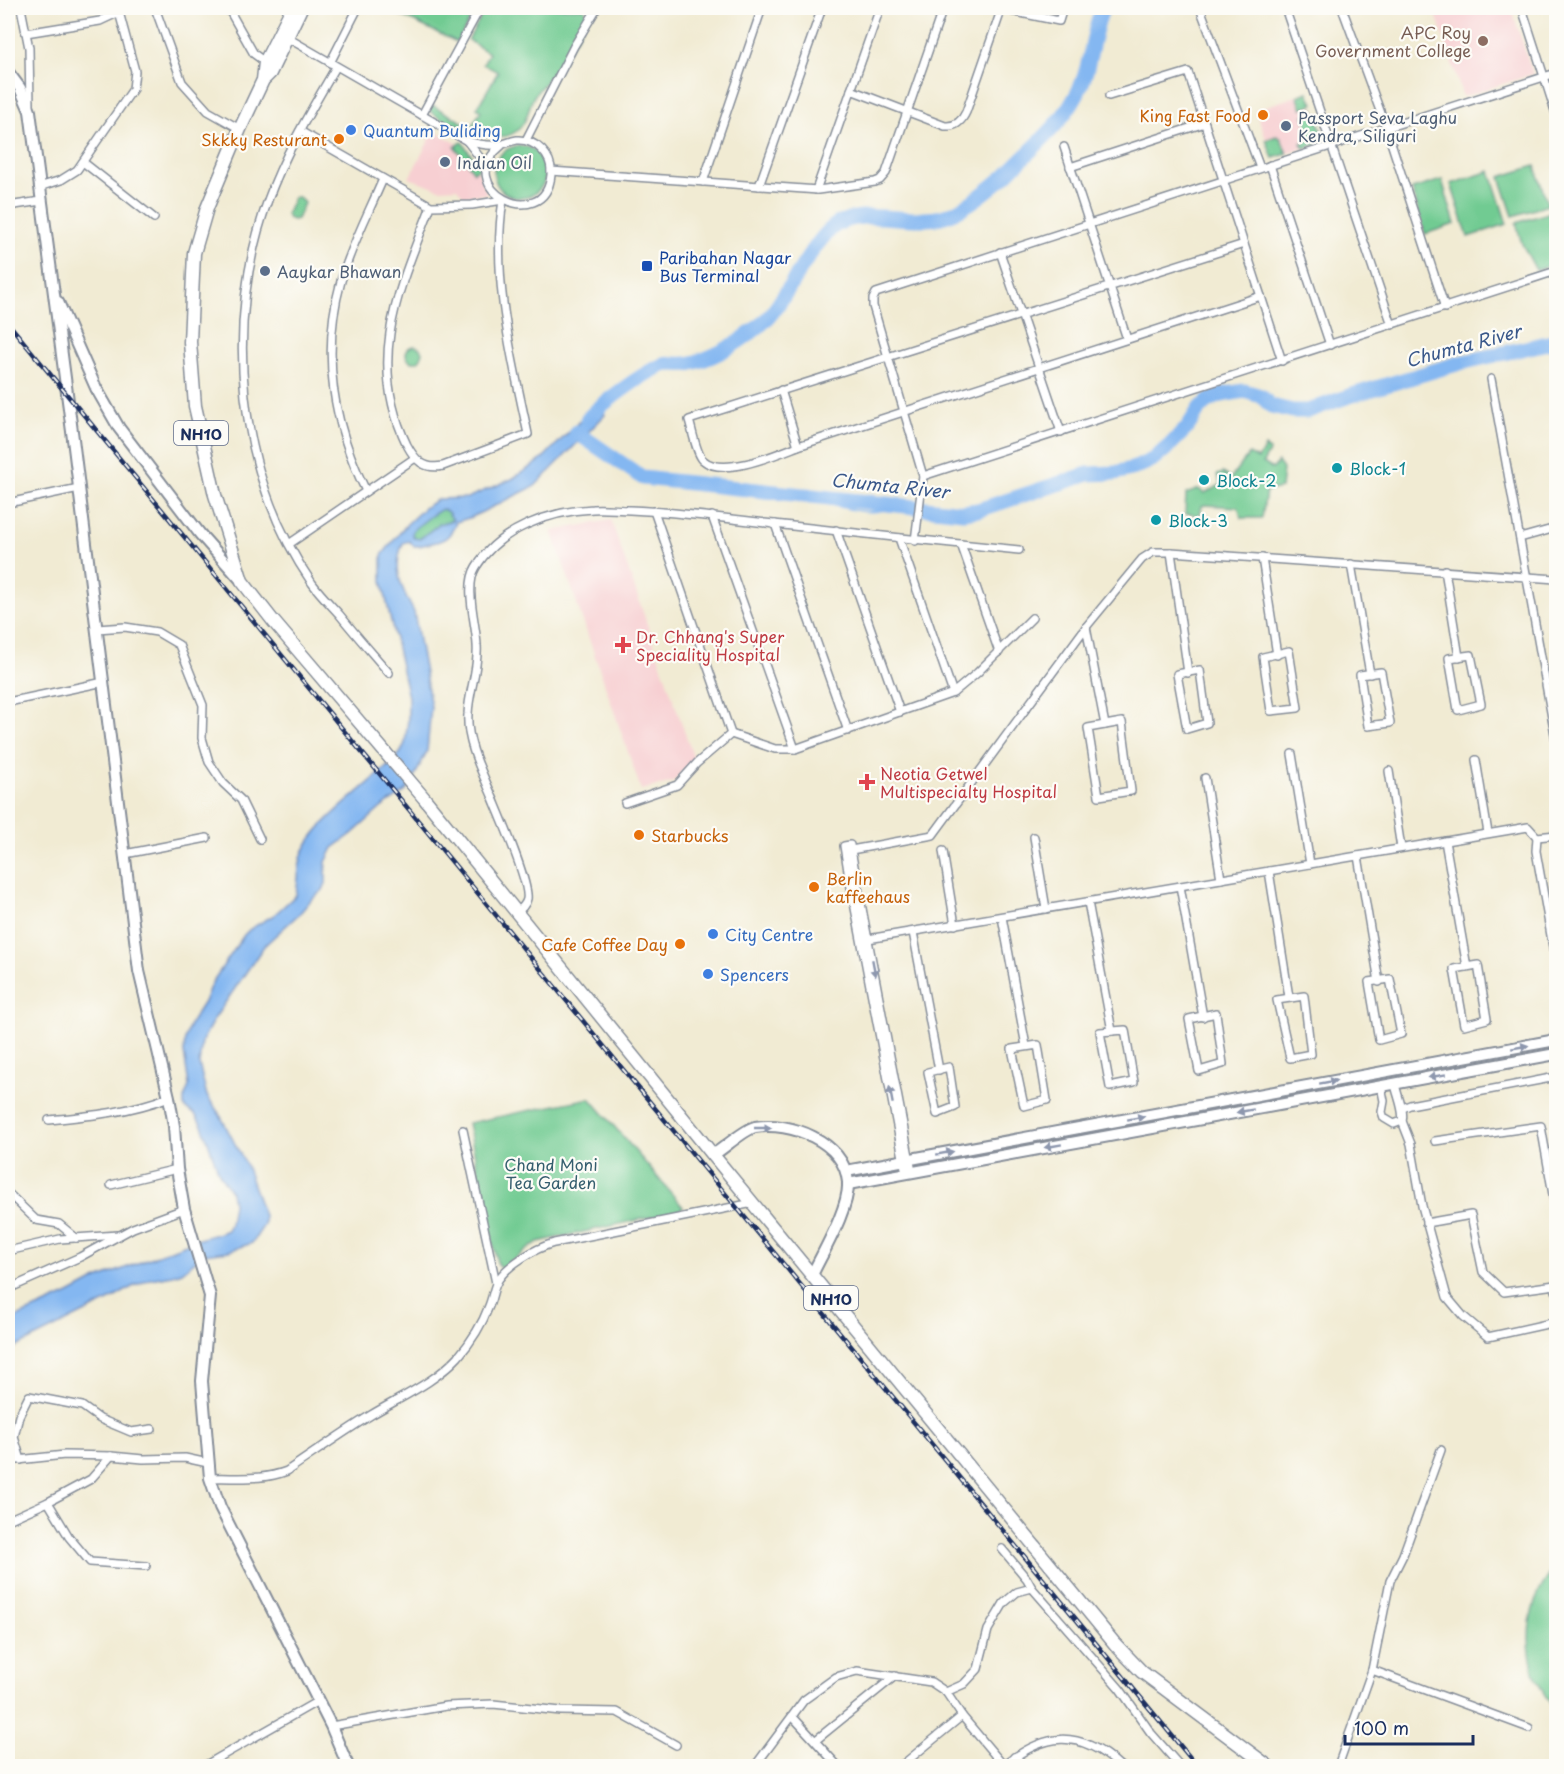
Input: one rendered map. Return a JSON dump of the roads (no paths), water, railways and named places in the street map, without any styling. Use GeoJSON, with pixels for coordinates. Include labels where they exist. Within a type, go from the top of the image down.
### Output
{"type":"FeatureCollection","features":[{"type":"Feature","properties":{"kind":"highway"},"geometry":{"type":"LineString","coordinates":[[263,80],[265,62],[292,8]]}},
{"type":"Feature","properties":{"kind":"highway","name":"NH10"},"geometry":{"type":"LineString","coordinates":[[301,8],[240,129],[207,208],[194,253],[190,342],[195,406],[225,534],[242,582],[424,798],[713,1155],[1127,1657],[1151,1679],[1268,1767]]}},
{"type":"Feature","properties":{"kind":"street"},"geometry":{"type":"LineString","coordinates":[[21,8],[29,48],[30,111],[39,187],[104,682],[139,971],[169,1096],[184,1209],[210,1296],[202,1381],[210,1478],[220,1508],[331,1726],[348,1767]]}},
{"type":"Feature","properties":{"kind":"street"},"geometry":{"type":"LineString","coordinates":[[26,33],[100,21],[128,8]]}},
{"type":"Feature","properties":{"kind":"street"},"geometry":{"type":"LineString","coordinates":[[155,8],[182,82],[208,111],[240,129]]}},
{"type":"Feature","properties":{"kind":"street"},"geometry":{"type":"LineString","coordinates":[[228,8],[254,54],[265,62]]}},
{"type":"Feature","properties":{"kind":"street"},"geometry":{"type":"LineString","coordinates":[[358,8],[333,65],[275,181],[260,225],[248,281],[242,338],[244,386],[251,432],[266,489],[289,544],[313,585],[389,673]]}},
{"type":"Feature","properties":{"kind":"street"},"geometry":{"type":"LineString","coordinates":[[422,115],[480,8]]}},
{"type":"Feature","properties":{"kind":"street"},"geometry":{"type":"LineString","coordinates":[[526,141],[595,8]]}},
{"type":"Feature","properties":{"kind":"street"},"geometry":{"type":"LineString","coordinates":[[703,182],[762,8]]}},
{"type":"Feature","properties":{"kind":"street"},"geometry":{"type":"LineString","coordinates":[[759,186],[822,8]]}},
{"type":"Feature","properties":{"kind":"street"},"geometry":{"type":"LineString","coordinates":[[816,190],[880,8]]}},
{"type":"Feature","properties":{"kind":"street"},"geometry":{"type":"LineString","coordinates":[[551,171],[816,190],[868,184],[884,177],[942,8]]}},
{"type":"Feature","properties":{"kind":"street"},"geometry":{"type":"LineString","coordinates":[[851,90],[945,126],[954,125],[963,119],[1000,8],[1059,21],[1063,8]]}},
{"type":"Feature","properties":{"kind":"street"},"geometry":{"type":"LineString","coordinates":[[1200,8],[1260,168]]}},
{"type":"Feature","properties":{"kind":"street"},"geometry":{"type":"LineString","coordinates":[[1285,8],[1392,325]]}},
{"type":"Feature","properties":{"kind":"street"},"geometry":{"type":"LineString","coordinates":[[1342,8],[1386,127],[1445,308]]}},
{"type":"Feature","properties":{"kind":"street"},"geometry":{"type":"LineString","coordinates":[[1522,8],[1557,114]]}},
{"type":"Feature","properties":{"kind":"street"},"geometry":{"type":"LineString","coordinates":[[39,187],[61,180],[77,170],[133,89],[135,71],[119,12]]}},
{"type":"Feature","properties":{"kind":"street"},"geometry":{"type":"LineString","coordinates":[[286,38],[467,141],[481,159],[492,189],[503,200]]}},
{"type":"Feature","properties":{"kind":"street"},"geometry":{"type":"LineString","coordinates":[[8,72],[20,88],[30,111]]}},
{"type":"Feature","properties":{"kind":"street"},"geometry":{"type":"LineString","coordinates":[[1109,96],[1188,72],[1282,361]]}},
{"type":"Feature","properties":{"kind":"street"},"geometry":{"type":"LineString","coordinates":[[915,541],[923,476],[873,306],[876,293],[1557,72]]}},
{"type":"Feature","properties":{"kind":"street"},"geometry":{"type":"LineString","coordinates":[[1070,167],[1205,123]]}},
{"type":"Feature","properties":{"kind":"street"},"geometry":{"type":"LineString","coordinates":[[300,131],[431,206],[463,206],[503,200],[521,204],[538,198],[549,184],[551,171],[546,154],[537,145],[513,140],[502,145],[491,157],[487,173]]}},
{"type":"Feature","properties":{"kind":"street"},"geometry":{"type":"LineString","coordinates":[[467,141],[502,145]]}},
{"type":"Feature","properties":{"kind":"street"},"geometry":{"type":"LineString","coordinates":[[1064,147],[1127,339]]}},
{"type":"Feature","properties":{"kind":"street"},"geometry":{"type":"LineString","coordinates":[[83,162],[154,218]]}},
{"type":"Feature","properties":{"kind":"street"},"geometry":{"type":"LineString","coordinates":[[1270,165],[1330,345]]}},
{"type":"Feature","properties":{"kind":"street"},"geometry":{"type":"LineString","coordinates":[[366,491],[350,456],[339,422],[332,377],[332,333],[337,298],[347,264],[383,179]]}},
{"type":"Feature","properties":{"kind":"street"},"geometry":{"type":"LineString","coordinates":[[431,206],[398,292],[391,320],[388,350],[389,380],[395,411],[405,441],[415,458],[424,465],[438,467],[528,434],[510,349],[502,288],[499,225],[503,200]]}},
{"type":"Feature","properties":{"kind":"street"},"geometry":{"type":"LineString","coordinates":[[8,206],[41,201]]}},
{"type":"Feature","properties":{"kind":"street"},"geometry":{"type":"LineString","coordinates":[[1244,244],[688,420],[702,458],[711,464],[729,466],[748,464],[1261,296]]}},
{"type":"Feature","properties":{"kind":"street"},"geometry":{"type":"LineString","coordinates":[[1000,252],[1061,432]]}},
{"type":"Feature","properties":{"kind":"street"},"geometry":{"type":"LineString","coordinates":[[923,476],[1557,271]]}},
{"type":"Feature","properties":{"kind":"street"},"geometry":{"type":"LineString","coordinates":[[53,290],[96,388],[120,428],[200,534],[242,582]]}},
{"type":"Feature","properties":{"kind":"street"},"geometry":{"type":"LineString","coordinates":[[1491,379],[1557,740]]}},
{"type":"Feature","properties":{"kind":"street"},"geometry":{"type":"LineString","coordinates":[[781,390],[798,446]]}},
{"type":"Feature","properties":{"kind":"street"},"geometry":{"type":"LineString","coordinates":[[289,544],[415,458]]}},
{"type":"Feature","properties":{"kind":"street"},"geometry":{"type":"LineString","coordinates":[[8,503],[79,488]]}},
{"type":"Feature","properties":{"kind":"street"},"geometry":{"type":"LineString","coordinates":[[516,914],[526,902],[527,891],[480,766],[468,726],[477,647],[471,585],[474,569],[486,553],[504,537],[525,525],[552,516],[593,509],[712,516],[915,541],[1019,550]]}},
{"type":"Feature","properties":{"kind":"street"},"geometry":{"type":"LineString","coordinates":[[654,511],[731,734]]}},
{"type":"Feature","properties":{"kind":"street"},"geometry":{"type":"LineString","coordinates":[[712,516],[795,748]]}},
{"type":"Feature","properties":{"kind":"street"},"geometry":{"type":"LineString","coordinates":[[775,524],[848,731]]}},
{"type":"Feature","properties":{"kind":"street"},"geometry":{"type":"LineString","coordinates":[[1520,538],[1557,528]]}},
{"type":"Feature","properties":{"kind":"street"},"geometry":{"type":"LineString","coordinates":[[836,530],[900,712]]}},
{"type":"Feature","properties":{"kind":"street"},"geometry":{"type":"LineString","coordinates":[[899,538],[953,693]]}},
{"type":"Feature","properties":{"kind":"street"},"geometry":{"type":"LineString","coordinates":[[961,544],[999,652]]}},
{"type":"Feature","properties":{"kind":"street"},"geometry":{"type":"LineString","coordinates":[[909,1173],[865,940],[844,846],[850,845],[851,850],[933,835],[1086,627],[1145,556],[1158,551],[1557,579]]}},
{"type":"Feature","properties":{"kind":"street"},"geometry":{"type":"LineString","coordinates":[[1171,552],[1188,673]]}},
{"type":"Feature","properties":{"kind":"street"},"geometry":{"type":"LineString","coordinates":[[1262,558],[1277,655]]}},
{"type":"Feature","properties":{"kind":"street"},"geometry":{"type":"LineString","coordinates":[[1351,564],[1370,674]]}},
{"type":"Feature","properties":{"kind":"street"},"geometry":{"type":"LineString","coordinates":[[1445,570],[1459,657]]}},
{"type":"Feature","properties":{"kind":"street"},"geometry":{"type":"LineString","coordinates":[[731,734],[775,749],[795,748],[953,693],[977,673],[1032,618]]}},
{"type":"Feature","properties":{"kind":"street"},"geometry":{"type":"LineString","coordinates":[[97,629],[125,627],[157,632],[179,645],[204,705],[202,738],[208,762],[223,783],[241,800],[260,839]]}},
{"type":"Feature","properties":{"kind":"street"},"geometry":{"type":"LineString","coordinates":[[1086,627],[1105,725]]}},
{"type":"Feature","properties":{"kind":"street"},"geometry":{"type":"LineString","coordinates":[[1289,651],[1298,708],[1271,711],[1263,657],[1277,655],[1289,651]]}},
{"type":"Feature","properties":{"kind":"street"},"geometry":{"type":"LineString","coordinates":[[1471,655],[1481,704],[1458,710],[1449,658],[1459,657],[1471,655]]}},
{"type":"Feature","properties":{"kind":"street"},"geometry":{"type":"LineString","coordinates":[[1200,669],[1207,723],[1187,729],[1177,674],[1188,673],[1200,669]]}},
{"type":"Feature","properties":{"kind":"street"},"geometry":{"type":"LineString","coordinates":[[1381,672],[1390,723],[1368,726],[1359,675],[1370,674],[1381,672]]}},
{"type":"Feature","properties":{"kind":"street"},"geometry":{"type":"LineString","coordinates":[[8,702],[104,682]]}},
{"type":"Feature","properties":{"kind":"street"},"geometry":{"type":"LineString","coordinates":[[1122,722],[1131,791],[1099,796],[1088,728],[1105,725],[1122,722]]}},
{"type":"Feature","properties":{"kind":"street"},"geometry":{"type":"LineString","coordinates":[[625,803],[678,785],[697,763],[731,734]]}},
{"type":"Feature","properties":{"kind":"street"},"geometry":{"type":"LineString","coordinates":[[1292,754],[1310,864]]}},
{"type":"Feature","properties":{"kind":"street"},"geometry":{"type":"LineString","coordinates":[[1476,759],[1488,833]]}},
{"type":"Feature","properties":{"kind":"street"},"geometry":{"type":"LineString","coordinates":[[1389,771],[1401,848]]}},
{"type":"Feature","properties":{"kind":"street"},"geometry":{"type":"LineString","coordinates":[[1205,778],[1221,879]]}},
{"type":"Feature","properties":{"kind":"street"},"geometry":{"type":"LineString","coordinates":[[865,940],[1528,826],[1537,837],[1536,851],[1557,963]]}},
{"type":"Feature","properties":{"kind":"street"},"geometry":{"type":"LineString","coordinates":[[1537,837],[1557,835]]}},
{"type":"Feature","properties":{"kind":"street"},"geometry":{"type":"LineString","coordinates":[[1034,837],[1046,909]]}},
{"type":"Feature","properties":{"kind":"street"},"geometry":{"type":"LineString","coordinates":[[125,854],[207,838]]}},
{"type":"Feature","properties":{"kind":"street"},"geometry":{"type":"LineString","coordinates":[[1445,841],[1467,967]]}},
{"type":"Feature","properties":{"kind":"street"},"geometry":{"type":"LineString","coordinates":[[943,852],[955,925]]}},
{"type":"Feature","properties":{"kind":"street"},"geometry":{"type":"LineString","coordinates":[[1358,856],[1378,982]]}},
{"type":"Feature","properties":{"kind":"street"},"geometry":{"type":"LineString","coordinates":[[1269,871],[1289,997]]}},
{"type":"Feature","properties":{"kind":"street"},"geometry":{"type":"LineString","coordinates":[[1180,886],[1203,1017]]}},
{"type":"Feature","properties":{"kind":"street"},"geometry":{"type":"LineString","coordinates":[[1088,902],[1112,1031]]}},
{"type":"Feature","properties":{"kind":"street"},"geometry":{"type":"LineString","coordinates":[[1002,917],[1026,1046]]}},
{"type":"Feature","properties":{"kind":"street"},"geometry":{"type":"LineString","coordinates":[[913,932],[939,1070]]}},
{"type":"Feature","properties":{"kind":"street"},"geometry":{"type":"LineString","coordinates":[[1478,965],[1487,1019],[1464,1025],[1454,969],[1467,967],[1478,965]]}},
{"type":"Feature","properties":{"kind":"street"},"geometry":{"type":"LineString","coordinates":[[1390,979],[1401,1034],[1379,1040],[1369,982],[1378,982],[1390,979]]}},
{"type":"Feature","properties":{"kind":"street"},"geometry":{"type":"LineString","coordinates":[[1304,996],[1311,1054],[1290,1058],[1277,1000],[1289,997],[1304,996]]}},
{"type":"Feature","properties":{"kind":"street"},"geometry":{"type":"LineString","coordinates":[[1216,1014],[1223,1064],[1199,1071],[1189,1019],[1203,1017],[1216,1014]]}},
{"type":"Feature","properties":{"kind":"street"},"geometry":{"type":"LineString","coordinates":[[1125,1030],[1134,1082],[1110,1088],[1101,1032],[1112,1031],[1125,1030]]}},
{"type":"Feature","properties":{"kind":"street"},"geometry":{"type":"LineString","coordinates":[[846,1171],[1557,1040]]}},
{"type":"Feature","properties":{"kind":"street"},"geometry":{"type":"LineString","coordinates":[[1038,1044],[1047,1100],[1024,1106],[1012,1049],[1026,1046],[1038,1044]]}},
{"type":"Feature","properties":{"kind":"street"},"geometry":{"type":"LineString","coordinates":[[848,1184],[1557,1054]]}},
{"type":"Feature","properties":{"kind":"street"},"geometry":{"type":"LineString","coordinates":[[949,1067],[954,1107],[937,1114],[928,1072],[939,1070],[949,1067]]}},
{"type":"Feature","properties":{"kind":"street"},"geometry":{"type":"LineString","coordinates":[[1403,1108],[1557,1077]]}},
{"type":"Feature","properties":{"kind":"street"},"geometry":{"type":"LineString","coordinates":[[1395,1084],[1399,1103],[1403,1108],[1402,1121],[1411,1144],[1426,1223],[1447,1298],[1463,1316],[1488,1337],[1557,1322]]}},
{"type":"Feature","properties":{"kind":"street"},"geometry":{"type":"LineString","coordinates":[[1381,1086],[1384,1118],[1394,1124],[1402,1121]]}},
{"type":"Feature","properties":{"kind":"street"},"geometry":{"type":"LineString","coordinates":[[49,1120],[107,1114],[147,1106],[169,1096]]}},
{"type":"Feature","properties":{"kind":"street"},"geometry":{"type":"LineString","coordinates":[[1435,1141],[1541,1126],[1557,1212]]}},
{"type":"Feature","properties":{"kind":"street"},"geometry":{"type":"LineString","coordinates":[[713,1155],[753,1127],[792,1129],[804,1132],[828,1146],[846,1171],[847,1198],[812,1275]]}},
{"type":"Feature","properties":{"kind":"street"},"geometry":{"type":"LineString","coordinates":[[463,1130],[496,1283]]}},
{"type":"Feature","properties":{"kind":"street"},"geometry":{"type":"LineString","coordinates":[[111,1185],[177,1169]]}},
{"type":"Feature","properties":{"kind":"street"},"geometry":{"type":"LineString","coordinates":[[8,1193],[36,1220],[60,1224],[76,1238]]}},
{"type":"Feature","properties":{"kind":"street"},"geometry":{"type":"LineString","coordinates":[[210,1478],[254,1479],[287,1471],[370,1416],[428,1383],[449,1366],[468,1345],[485,1315],[496,1283],[525,1256],[546,1245],[753,1203]]}},
{"type":"Feature","properties":{"kind":"street"},"geometry":{"type":"LineString","coordinates":[[8,1289],[80,1257],[133,1228],[184,1209]]}},
{"type":"Feature","properties":{"kind":"street"},"geometry":{"type":"LineString","coordinates":[[1426,1223],[1470,1215],[1483,1272],[1504,1292],[1555,1285],[1557,1291]]}},
{"type":"Feature","properties":{"kind":"street"},"geometry":{"type":"LineString","coordinates":[[8,1251],[60,1239],[122,1234]]}},
{"type":"Feature","properties":{"kind":"street"},"geometry":{"type":"LineString","coordinates":[[21,1460],[15,1437],[19,1416],[29,1396],[82,1406],[100,1419],[131,1432],[152,1428]]}},
{"type":"Feature","properties":{"kind":"street"},"geometry":{"type":"LineString","coordinates":[[1338,1767],[1372,1670],[1390,1581],[1403,1555],[1441,1450]]}},
{"type":"Feature","properties":{"kind":"street"},"geometry":{"type":"LineString","coordinates":[[8,1461],[65,1455],[143,1459],[185,1458],[208,1463]]}},
{"type":"Feature","properties":{"kind":"street"},"geometry":{"type":"LineString","coordinates":[[8,1520],[91,1479],[111,1456]]}},
{"type":"Feature","properties":{"kind":"street"},"geometry":{"type":"LineString","coordinates":[[48,1502],[69,1537],[90,1562],[146,1566]]}},
{"type":"Feature","properties":{"kind":"street"},"geometry":{"type":"LineString","coordinates":[[1002,1549],[1032,1588],[1120,1689],[1151,1733],[1180,1767]]}},
{"type":"Feature","properties":{"kind":"street"},"geometry":{"type":"LineString","coordinates":[[946,1692],[964,1684],[978,1669],[988,1630],[1004,1603],[1017,1592],[1032,1588]]}},
{"type":"Feature","properties":{"kind":"street"},"geometry":{"type":"LineString","coordinates":[[1372,1670],[1529,1728]]}},
{"type":"Feature","properties":{"kind":"street"},"geometry":{"type":"LineString","coordinates":[[755,1767],[804,1700],[836,1677],[857,1671],[931,1682],[946,1692],[962,1716],[1003,1766],[1014,1757],[1042,1742],[1066,1739],[1087,1744],[1112,1759],[1120,1767]]}},
{"type":"Feature","properties":{"kind":"street"},"geometry":{"type":"LineString","coordinates":[[816,1740],[895,1676]]}},
{"type":"Feature","properties":{"kind":"street"},"geometry":{"type":"LineString","coordinates":[[204,1767],[318,1701]]}},
{"type":"Feature","properties":{"kind":"street"},"geometry":{"type":"LineString","coordinates":[[331,1726],[446,1706],[493,1704],[561,1711],[617,1712],[676,1745]]}},
{"type":"Feature","properties":{"kind":"street"},"geometry":{"type":"LineString","coordinates":[[793,1716],[838,1767]]}},
{"type":"Feature","properties":{"kind":"street"},"geometry":{"type":"LineString","coordinates":[[901,1767],[962,1716]]}},
{"type":"Feature","properties":{"kind":"street"},"geometry":{"type":"LineString","coordinates":[[1014,1757],[1015,1767]]}},
{"type":"Feature","properties":{"kind":"street"},"geometry":{"type":"LineString","coordinates":[[1014,1757],[1027,1767]]}},
{"type":"Feature","properties":{"kind":"water"},"geometry":{"type":"Polygon","coordinates":[[[598,403],[605,415],[535,486],[472,517],[456,522],[450,534],[442,540],[419,546],[414,546],[409,541],[403,543],[398,570],[405,595],[414,612],[431,707],[427,751],[406,791],[381,808],[333,848],[326,862],[326,883],[323,890],[264,946],[214,1019],[202,1041],[199,1064],[207,1096],[220,1115],[246,1165],[264,1216],[264,1225],[252,1243],[229,1251],[204,1254],[182,1272],[150,1279],[132,1287],[8,1351],[8,1321],[95,1280],[227,1230],[233,1204],[231,1192],[219,1173],[202,1125],[195,1114],[184,1106],[189,1086],[184,1052],[190,1024],[204,1002],[211,984],[244,935],[274,915],[296,895],[299,867],[307,844],[331,816],[390,764],[401,752],[405,743],[408,697],[382,581],[382,555],[407,524],[438,499],[467,498],[512,479],[540,461],[598,403]],[[442,509],[432,515],[413,530],[414,538],[420,539],[439,524],[453,520],[448,512],[442,509]]]}},
{"type":"Feature","properties":{"kind":"waterway"},"geometry":{"type":"LineString","coordinates":[[587,420],[611,398],[653,370],[665,365],[688,364],[707,358],[756,329],[775,309],[814,248],[832,228],[841,222],[864,217],[937,218],[956,211],[991,188],[1038,143],[1068,109],[1082,83],[1096,26],[1103,8]]}},
{"type":"Feature","properties":{"kind":"waterway","name":"Chumta River"},"geometry":{"type":"LineString","coordinates":[[576,432],[643,478],[963,512],[978,510],[1088,474],[1115,473],[1135,468],[1154,459],[1187,428],[1199,409],[1211,399],[1221,395],[1244,391],[1261,396],[1271,406],[1293,411],[1308,411],[1349,396],[1460,363],[1556,341]]}},
{"type":"Feature","properties":{"kind":"waterway"},"geometry":{"type":"LineString","coordinates":[[791,493],[804,502],[858,510],[876,511],[896,506]]}},
{"type":"Feature","properties":{"kind":"railway"},"geometry":{"type":"LineString","coordinates":[[8,323],[1197,1766]]}},
{"type":"Feature","properties":{"kind":"place","name":"APC Roy Government College"},"geometry":{"type":"Point","coordinates":[1483,41]}},
{"type":"Feature","properties":{"kind":"place","name":"King Fast Food"},"geometry":{"type":"Point","coordinates":[1263,115]}},
{"type":"Feature","properties":{"kind":"place","name":"Passport Seva Laghu Kendra, Siliguri"},"geometry":{"type":"Point","coordinates":[1286,126]}},
{"type":"Feature","properties":{"kind":"place","name":"Quantum Buliding"},"geometry":{"type":"Point","coordinates":[351,130]}},
{"type":"Feature","properties":{"kind":"place","name":"Skkky Resturant"},"geometry":{"type":"Point","coordinates":[339,139]}},
{"type":"Feature","properties":{"kind":"place","name":"Indian Oil"},"geometry":{"type":"Point","coordinates":[445,162]}},
{"type":"Feature","properties":{"kind":"place","name":"Paribahan Nagar Bus Terminal"},"geometry":{"type":"Point","coordinates":[647,266]}},
{"type":"Feature","properties":{"kind":"place","name":"Aaykar Bhawan"},"geometry":{"type":"Point","coordinates":[265,271]}},
{"type":"Feature","properties":{"kind":"place","name":"Block-1"},"geometry":{"type":"Point","coordinates":[1337,468]}},
{"type":"Feature","properties":{"kind":"place","name":"Block-2"},"geometry":{"type":"Point","coordinates":[1204,480]}},
{"type":"Feature","properties":{"kind":"place","name":"Block-3"},"geometry":{"type":"Point","coordinates":[1156,520]}},
{"type":"Feature","properties":{"kind":"place","name":"Dr. Chhang's Super Speciality Hospital"},"geometry":{"type":"Point","coordinates":[623,645]}},
{"type":"Feature","properties":{"kind":"place","name":"Neotia Getwel Multispecialty Hospital"},"geometry":{"type":"Point","coordinates":[867,782]}},
{"type":"Feature","properties":{"kind":"place","name":"Starbucks"},"geometry":{"type":"Point","coordinates":[639,835]}},
{"type":"Feature","properties":{"kind":"place","name":"Berlin kaffeehaus"},"geometry":{"type":"Point","coordinates":[814,887]}},
{"type":"Feature","properties":{"kind":"place","name":"City Centre"},"geometry":{"type":"Point","coordinates":[713,934]}},
{"type":"Feature","properties":{"kind":"place","name":"Cafe Coffee Day"},"geometry":{"type":"Point","coordinates":[680,944]}},
{"type":"Feature","properties":{"kind":"place","name":"Spencers"},"geometry":{"type":"Point","coordinates":[708,974]}},
{"type":"Feature","properties":{"kind":"park label","name":"Chand Moni Tea Garden"},"geometry":{"type":"Point","coordinates":[551,1173]}}]}
